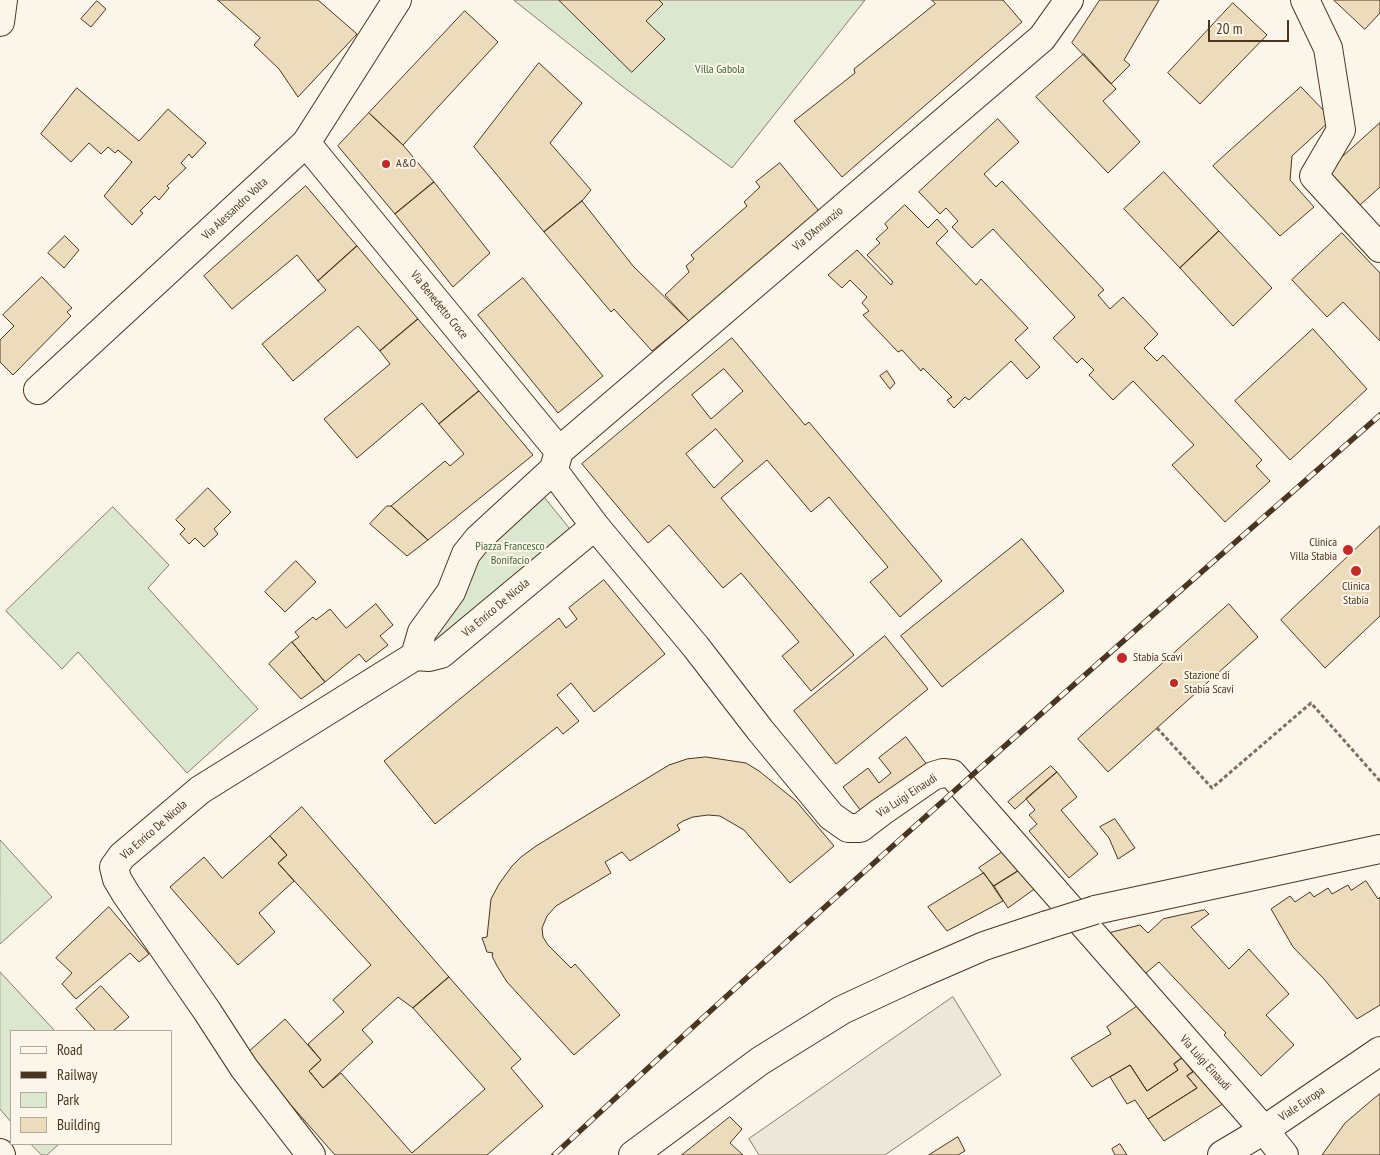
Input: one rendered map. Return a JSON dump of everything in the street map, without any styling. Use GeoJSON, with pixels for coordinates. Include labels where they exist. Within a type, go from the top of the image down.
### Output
{"type":"FeatureCollection","features":[{"type":"Feature","properties":{"kind":"main road"},"geometry":{"type":"LineString","coordinates":[[0,22],[3,0]]}},
{"type":"Feature","properties":{"kind":"main road","name":"Via Alessandro Volta"},"geometry":{"type":"LineString","coordinates":[[38,390],[306,143],[398,0]]}},
{"type":"Feature","properties":{"kind":"main road","name":"Via D'Annunzio"},"geometry":{"type":"LineString","coordinates":[[556,461],[1042,38],[1069,0]]}},
{"type":"Feature","properties":{"kind":"main road"},"geometry":{"type":"LineString","coordinates":[[1305,0],[1328,48],[1341,130],[1314,176],[1380,248]]}},
{"type":"Feature","properties":{"kind":"main road","name":"Via Benedetto Croce"},"geometry":{"type":"LineString","coordinates":[[306,143],[556,461],[595,526]]}},
{"type":"Feature","properties":{"kind":"main road"},"geometry":{"type":"LineString","coordinates":[[415,656],[422,632],[451,592],[466,554],[478,539],[556,461]]}},
{"type":"Feature","properties":{"kind":"main road","name":"Via Enrico De Nicola"},"geometry":{"type":"LineString","coordinates":[[311,1155],[244,1068],[126,894],[117,879],[114,867],[122,856],[200,790],[415,656],[429,658],[441,654],[595,526]]}},
{"type":"Feature","properties":{"kind":"main road","name":"Via Luigi Einaudi"},"geometry":{"type":"LineString","coordinates":[[595,526],[696,646],[760,730],[831,816],[848,828],[860,828],[934,776],[942,773],[952,774],[1264,1130]]}},
{"type":"Feature","properties":{"kind":"main road"},"geometry":{"type":"LineString","coordinates":[[633,1155],[760,1061],[842,1010],[984,946],[1095,910],[1380,849]]}},
{"type":"Feature","properties":{"kind":"main road","name":"Viale Europa"},"geometry":{"type":"LineString","coordinates":[[1222,1155],[1264,1130],[1380,1050]]}},
{"type":"Feature","properties":{"kind":"main road"},"geometry":{"type":"LineString","coordinates":[[1264,1130],[1284,1155]]}},
{"type":"Feature","properties":{"kind":"path"},"geometry":{"type":"LineString","coordinates":[[1157,728],[1212,788],[1311,703],[1380,781]]}},
{"type":"Feature","properties":{"kind":"green space","name":"Villa Gabola"},"geometry":{"type":"Polygon","coordinates":[[[514,0],[865,0],[732,168],[626,89],[514,0]]]}},
{"type":"Feature","properties":{"kind":"green space","name":"Piazza Francesco Bonifacio"},"geometry":{"type":"Polygon","coordinates":[[[544,497],[570,529],[433,644],[429,634],[456,610],[473,565],[484,548],[544,497]]]}},
{"type":"Feature","properties":{"kind":"green space"},"geometry":{"type":"Polygon","coordinates":[[[113,507],[169,565],[148,588],[258,709],[187,773],[78,652],[62,669],[6,611],[113,507]]]}},
{"type":"Feature","properties":{"kind":"green space"},"geometry":{"type":"Polygon","coordinates":[[[0,840],[52,897],[0,944],[0,840]]]}},
{"type":"Feature","properties":{"kind":"green space"},"geometry":{"type":"Polygon","coordinates":[[[0,972],[54,1030],[10,1030],[10,1121],[0,1109],[0,972]]]}},
{"type":"Feature","properties":{"kind":"green space"},"geometry":{"type":"Polygon","coordinates":[[[32,1145],[58,1145],[47,1155],[42,1155],[32,1145]]]}},
{"type":"Feature","properties":{"kind":"shaded area"},"geometry":{"type":"Polygon","coordinates":[[[953,997],[1001,1075],[885,1155],[759,1155],[749,1139],[953,997]]]}},
{"type":"Feature","properties":{"kind":"building"},"geometry":{"type":"Polygon","coordinates":[[[218,0],[318,0],[357,34],[298,97],[279,69],[254,45],[260,38],[218,0]]]}},
{"type":"Feature","properties":{"kind":"building"},"geometry":{"type":"Polygon","coordinates":[[[559,0],[659,0],[663,4],[646,21],[665,39],[632,72],[559,0]]]}},
{"type":"Feature","properties":{"kind":"building"},"geometry":{"type":"Polygon","coordinates":[[[932,0],[1003,0],[1022,22],[842,177],[794,121],[855,73],[854,69],[935,4],[932,0]]]}},
{"type":"Feature","properties":{"kind":"building"},"geometry":{"type":"Polygon","coordinates":[[[1100,0],[1159,0],[1124,60],[1130,65],[1111,84],[1072,43],[1100,0]]]}},
{"type":"Feature","properties":{"kind":"building"},"geometry":{"type":"Polygon","coordinates":[[[1334,0],[1380,0],[1380,13],[1365,29],[1334,0]]]}},
{"type":"Feature","properties":{"kind":"building"},"geometry":{"type":"Polygon","coordinates":[[[97,1],[106,9],[91,27],[81,19],[97,1]]]}},
{"type":"Feature","properties":{"kind":"building"},"geometry":{"type":"Polygon","coordinates":[[[1233,3],[1267,35],[1200,104],[1168,73],[1233,3]]]}},
{"type":"Feature","properties":{"kind":"building"},"geometry":{"type":"Polygon","coordinates":[[[465,11],[498,42],[403,145],[369,113],[465,11]]]}},
{"type":"Feature","properties":{"kind":"building"},"geometry":{"type":"Polygon","coordinates":[[[1084,54],[1116,89],[1103,101],[1140,142],[1108,173],[1036,97],[1084,54]]]}},
{"type":"Feature","properties":{"kind":"building"},"geometry":{"type":"Polygon","coordinates":[[[539,63],[582,103],[550,143],[591,190],[582,201],[544,232],[474,147],[539,63]]]}},
{"type":"Feature","properties":{"kind":"building"},"geometry":{"type":"Polygon","coordinates":[[[1301,87],[1332,119],[1292,156],[1290,180],[1314,207],[1280,236],[1213,166],[1301,87]]]}},
{"type":"Feature","properties":{"kind":"building"},"geometry":{"type":"Polygon","coordinates":[[[77,88],[139,141],[168,109],[206,143],[192,158],[189,154],[181,163],[186,168],[167,186],[169,188],[159,200],[155,196],[140,211],[143,213],[132,225],[104,196],[132,162],[118,150],[115,153],[108,147],[101,154],[89,143],[71,162],[41,134],[77,88]]]}},
{"type":"Feature","properties":{"kind":"building","name":"A&O"},"geometry":{"type":"Polygon","coordinates":[[[369,113],[403,145],[434,182],[395,214],[338,146],[369,113]]]}},
{"type":"Feature","properties":{"kind":"building"},"geometry":{"type":"Polygon","coordinates":[[[998,119],[1019,142],[984,174],[996,187],[1002,181],[1104,290],[1098,295],[1110,309],[1123,297],[1158,334],[1144,348],[1157,361],[1163,355],[1262,460],[1256,466],[1270,481],[1225,522],[1172,465],[1194,445],[1133,381],[1113,400],[1089,375],[1094,370],[1082,358],[1077,363],[1053,338],[1075,317],[993,229],[972,248],[952,227],[958,221],[946,208],[940,214],[919,192],[998,119]]]}},
{"type":"Feature","properties":{"kind":"building"},"geometry":{"type":"Polygon","coordinates":[[[1380,123],[1380,187],[1360,205],[1328,170],[1380,123]]]}},
{"type":"Feature","properties":{"kind":"building"},"geometry":{"type":"Polygon","coordinates":[[[780,163],[819,211],[689,321],[665,295],[689,272],[686,266],[694,259],[691,255],[747,206],[744,202],[760,187],[756,182],[780,163]]]}},
{"type":"Feature","properties":{"kind":"building"},"geometry":{"type":"Polygon","coordinates":[[[1164,172],[1219,231],[1180,268],[1124,209],[1164,172]]]}},
{"type":"Feature","properties":{"kind":"building"},"geometry":{"type":"Polygon","coordinates":[[[434,182],[490,253],[453,287],[395,214],[434,182]]]}},
{"type":"Feature","properties":{"kind":"building"},"geometry":{"type":"Polygon","coordinates":[[[306,186],[357,246],[318,281],[297,255],[232,309],[204,276],[306,186]]]}},
{"type":"Feature","properties":{"kind":"building"},"geometry":{"type":"Polygon","coordinates":[[[582,201],[633,266],[689,321],[652,351],[614,309],[611,312],[544,232],[582,201]]]}},
{"type":"Feature","properties":{"kind":"building"},"geometry":{"type":"Polygon","coordinates":[[[905,205],[928,228],[937,219],[948,231],[936,243],[976,285],[981,279],[1028,328],[1015,340],[1040,367],[1027,379],[1011,361],[969,400],[965,397],[954,408],[947,400],[952,397],[923,368],[921,371],[902,350],[898,352],[863,315],[869,311],[862,303],[867,297],[850,280],[842,288],[828,275],[857,250],[891,285],[893,282],[867,255],[880,243],[876,239],[888,228],[885,224],[905,205]]]}},
{"type":"Feature","properties":{"kind":"building"},"geometry":{"type":"Polygon","coordinates":[[[1219,231],[1272,288],[1233,326],[1180,268],[1219,231]]]}},
{"type":"Feature","properties":{"kind":"building"},"geometry":{"type":"Polygon","coordinates":[[[1342,233],[1380,273],[1380,341],[1343,302],[1327,317],[1292,280],[1342,233]]]}},
{"type":"Feature","properties":{"kind":"building"},"geometry":{"type":"Polygon","coordinates":[[[65,236],[79,250],[64,268],[48,253],[65,236]]]}},
{"type":"Feature","properties":{"kind":"building"},"geometry":{"type":"Polygon","coordinates":[[[357,246],[418,319],[380,351],[358,326],[293,381],[262,344],[326,290],[318,281],[357,246]]]}},
{"type":"Feature","properties":{"kind":"building"},"geometry":{"type":"Polygon","coordinates":[[[42,277],[72,308],[67,312],[71,316],[13,375],[0,362],[0,340],[14,326],[3,315],[42,277]]]}},
{"type":"Feature","properties":{"kind":"building"},"geometry":{"type":"Polygon","coordinates":[[[523,278],[603,376],[558,413],[478,315],[523,278]]]}},
{"type":"Feature","properties":{"kind":"building"},"geometry":{"type":"Polygon","coordinates":[[[418,319],[479,391],[439,424],[422,403],[357,458],[324,419],[390,364],[380,351],[418,319]]]}},
{"type":"Feature","properties":{"kind":"building"},"geometry":{"type":"Polygon","coordinates":[[[1313,329],[1367,389],[1290,460],[1235,401],[1313,329]]]}},
{"type":"Feature","properties":{"kind":"building"},"geometry":{"type":"Polygon","coordinates":[[[732,338],[805,425],[809,422],[942,581],[900,617],[870,582],[888,567],[829,497],[811,512],[767,460],[721,498],[854,655],[811,691],[782,656],[799,642],[741,573],[723,588],[669,525],[648,543],[582,464],[732,338]],[[724,369],[692,395],[711,419],[743,391],[724,369]],[[716,429],[686,454],[714,488],[743,461],[716,429]]]}},
{"type":"Feature","properties":{"kind":"building"},"geometry":{"type":"Polygon","coordinates":[[[887,371],[895,383],[890,389],[880,376],[887,371]]]}},
{"type":"Feature","properties":{"kind":"building"},"geometry":{"type":"Polygon","coordinates":[[[479,391],[533,455],[428,540],[391,506],[445,461],[450,466],[464,454],[439,424],[479,391]]]}},
{"type":"Feature","properties":{"kind":"building"},"geometry":{"type":"Polygon","coordinates":[[[208,488],[231,512],[214,529],[218,534],[204,547],[195,538],[189,544],[180,534],[185,529],[176,520],[208,488]]]}},
{"type":"Feature","properties":{"kind":"building"},"geometry":{"type":"Polygon","coordinates":[[[387,506],[391,506],[428,540],[407,556],[370,524],[387,506]]]}},
{"type":"Feature","properties":{"kind":"building","name":"Clinica Stabia"},"geometry":{"type":"Polygon","coordinates":[[[1380,526],[1380,616],[1325,668],[1281,620],[1380,526]]]}},
{"type":"Feature","properties":{"kind":"building"},"geometry":{"type":"Polygon","coordinates":[[[1022,539],[1064,591],[942,687],[901,636],[1022,539]]]}},
{"type":"Feature","properties":{"kind":"building"},"geometry":{"type":"Polygon","coordinates":[[[296,561],[316,582],[285,612],[265,592],[296,561]]]}},
{"type":"Feature","properties":{"kind":"building"},"geometry":{"type":"Polygon","coordinates":[[[604,580],[665,654],[594,712],[571,683],[557,695],[579,721],[563,734],[557,727],[435,824],[384,761],[559,618],[566,628],[577,619],[569,608],[604,580]]]}},
{"type":"Feature","properties":{"kind":"building"},"geometry":{"type":"Polygon","coordinates":[[[376,604],[393,625],[380,636],[388,645],[366,662],[359,654],[325,682],[292,642],[299,637],[295,632],[313,617],[316,620],[330,609],[346,628],[376,604]]]}},
{"type":"Feature","properties":{"kind":"building","name":"Stazione di Stabia Scavi"},"geometry":{"type":"Polygon","coordinates":[[[1229,604],[1258,637],[1108,772],[1078,739],[1229,604]]]}},
{"type":"Feature","properties":{"kind":"building"},"geometry":{"type":"Polygon","coordinates":[[[885,636],[928,689],[836,764],[794,711],[885,636]]]}},
{"type":"Feature","properties":{"kind":"building"},"geometry":{"type":"Polygon","coordinates":[[[292,642],[325,682],[301,699],[269,664],[292,642]]]}},
{"type":"Feature","properties":{"kind":"building"},"geometry":{"type":"Polygon","coordinates":[[[906,737],[928,766],[864,815],[843,787],[868,768],[879,783],[891,773],[879,758],[906,737]]]}},
{"type":"Feature","properties":{"kind":"building"},"geometry":{"type":"Polygon","coordinates":[[[706,757],[746,763],[759,771],[796,801],[834,846],[790,883],[744,830],[720,816],[708,815],[693,817],[683,821],[677,825],[680,830],[630,861],[622,852],[605,862],[611,873],[556,906],[547,916],[542,928],[543,937],[548,945],[571,968],[575,964],[620,1015],[574,1055],[507,982],[492,956],[493,953],[487,952],[482,938],[487,937],[491,899],[512,866],[536,846],[669,765],[687,759],[706,757]]]}},
{"type":"Feature","properties":{"kind":"building"},"geometry":{"type":"Polygon","coordinates":[[[1051,766],[1057,772],[1015,809],[1008,802],[1051,766]]]}},
{"type":"Feature","properties":{"kind":"building"},"geometry":{"type":"Polygon","coordinates":[[[1057,772],[1077,797],[1061,810],[1098,854],[1069,878],[1029,831],[1037,824],[1029,815],[1035,810],[1026,799],[1057,772]]]}},
{"type":"Feature","properties":{"kind":"building"},"geometry":{"type":"Polygon","coordinates":[[[302,807],[449,977],[413,1008],[398,997],[362,1030],[373,1042],[323,1088],[309,1071],[321,1060],[308,1044],[344,1012],[333,1000],[371,965],[278,863],[287,855],[270,836],[302,807]]]}},
{"type":"Feature","properties":{"kind":"building"},"geometry":{"type":"Polygon","coordinates":[[[1115,819],[1135,848],[1118,859],[1109,838],[1100,827],[1115,819]]]}},
{"type":"Feature","properties":{"kind":"building"},"geometry":{"type":"Polygon","coordinates":[[[270,836],[287,855],[278,863],[294,881],[259,913],[275,932],[238,965],[170,887],[204,857],[222,878],[270,836]]]}},
{"type":"Feature","properties":{"kind":"building"},"geometry":{"type":"Polygon","coordinates":[[[1007,849],[1026,866],[994,886],[979,868],[1007,849]]]}},
{"type":"Feature","properties":{"kind":"building"},"geometry":{"type":"Polygon","coordinates":[[[1026,866],[1040,885],[1008,908],[994,886],[1026,866]]]}},
{"type":"Feature","properties":{"kind":"building"},"geometry":{"type":"Polygon","coordinates":[[[984,873],[1003,901],[947,931],[928,907],[984,873]]]}},
{"type":"Feature","properties":{"kind":"building"},"geometry":{"type":"Polygon","coordinates":[[[1366,881],[1378,899],[1380,897],[1380,1005],[1357,1019],[1324,979],[1293,947],[1271,909],[1290,896],[1295,902],[1310,892],[1314,897],[1328,888],[1332,894],[1348,885],[1351,890],[1366,881]]]}},
{"type":"Feature","properties":{"kind":"building"},"geometry":{"type":"Polygon","coordinates":[[[109,907],[149,954],[139,962],[130,953],[76,999],[62,984],[72,973],[56,958],[109,907]]]}},
{"type":"Feature","properties":{"kind":"building"},"geometry":{"type":"Polygon","coordinates":[[[1205,910],[1209,914],[1191,927],[1229,969],[1249,949],[1289,994],[1266,1015],[1294,1045],[1261,1076],[1224,1035],[1226,1033],[1159,962],[1140,978],[1100,935],[1140,925],[1148,933],[1163,919],[1205,910]]]}},
{"type":"Feature","properties":{"kind":"building"},"geometry":{"type":"Polygon","coordinates":[[[449,977],[521,1059],[511,1068],[543,1106],[487,1155],[335,1155],[246,1054],[285,1019],[321,1060],[309,1071],[323,1088],[341,1073],[412,1153],[485,1089],[413,1008],[449,977]]]}},
{"type":"Feature","properties":{"kind":"building"},"geometry":{"type":"Polygon","coordinates":[[[101,986],[129,1017],[114,1030],[95,1030],[76,1009],[101,986]]]}},
{"type":"Feature","properties":{"kind":"building"},"geometry":{"type":"Polygon","coordinates":[[[1142,1003],[1182,1058],[1174,1064],[1178,1070],[1147,1091],[1130,1065],[1092,1087],[1071,1058],[1111,1034],[1107,1027],[1142,1003]]]}},
{"type":"Feature","properties":{"kind":"building"},"geometry":{"type":"Polygon","coordinates":[[[1182,1058],[1193,1072],[1187,1076],[1197,1088],[1148,1119],[1135,1100],[1127,1104],[1110,1077],[1130,1065],[1147,1091],[1178,1070],[1174,1064],[1182,1058]]]}},
{"type":"Feature","properties":{"kind":"building"},"geometry":{"type":"Polygon","coordinates":[[[1200,1067],[1229,1100],[1164,1141],[1148,1119],[1197,1088],[1187,1076],[1200,1067]]]}},
{"type":"Feature","properties":{"kind":"building"},"geometry":{"type":"Polygon","coordinates":[[[1380,1094],[1380,1155],[1322,1155],[1345,1123],[1380,1094]]]}},
{"type":"Feature","properties":{"kind":"building"},"geometry":{"type":"Polygon","coordinates":[[[730,1117],[742,1129],[730,1143],[743,1155],[682,1155],[730,1117]]]}},
{"type":"Feature","properties":{"kind":"building"},"geometry":{"type":"Polygon","coordinates":[[[958,1137],[965,1151],[958,1155],[929,1155],[958,1137]]]}},
{"type":"Feature","properties":{"kind":"building"},"geometry":{"type":"Polygon","coordinates":[[[1120,1144],[1127,1155],[1115,1155],[1112,1149],[1120,1144]]]}},
{"type":"Feature","properties":{"kind":"railway"},"geometry":{"type":"LineString","coordinates":[[554,1155],[861,874],[1380,415]]}},
{"type":"Feature","properties":{"kind":"place","name":"A&O"},"geometry":{"type":"Point","coordinates":[386,164]}},
{"type":"Feature","properties":{"kind":"place","name":"Clinica Villa Stabia"},"geometry":{"type":"Point","coordinates":[1348,550]}},
{"type":"Feature","properties":{"kind":"place","name":"Clinica Stabia"},"geometry":{"type":"Point","coordinates":[1356,571]}},
{"type":"Feature","properties":{"kind":"place","name":"Stabia Scavi"},"geometry":{"type":"Point","coordinates":[1122,658]}},
{"type":"Feature","properties":{"kind":"place","name":"Stazione di Stabia Scavi"},"geometry":{"type":"Point","coordinates":[1174,683]}}]}
